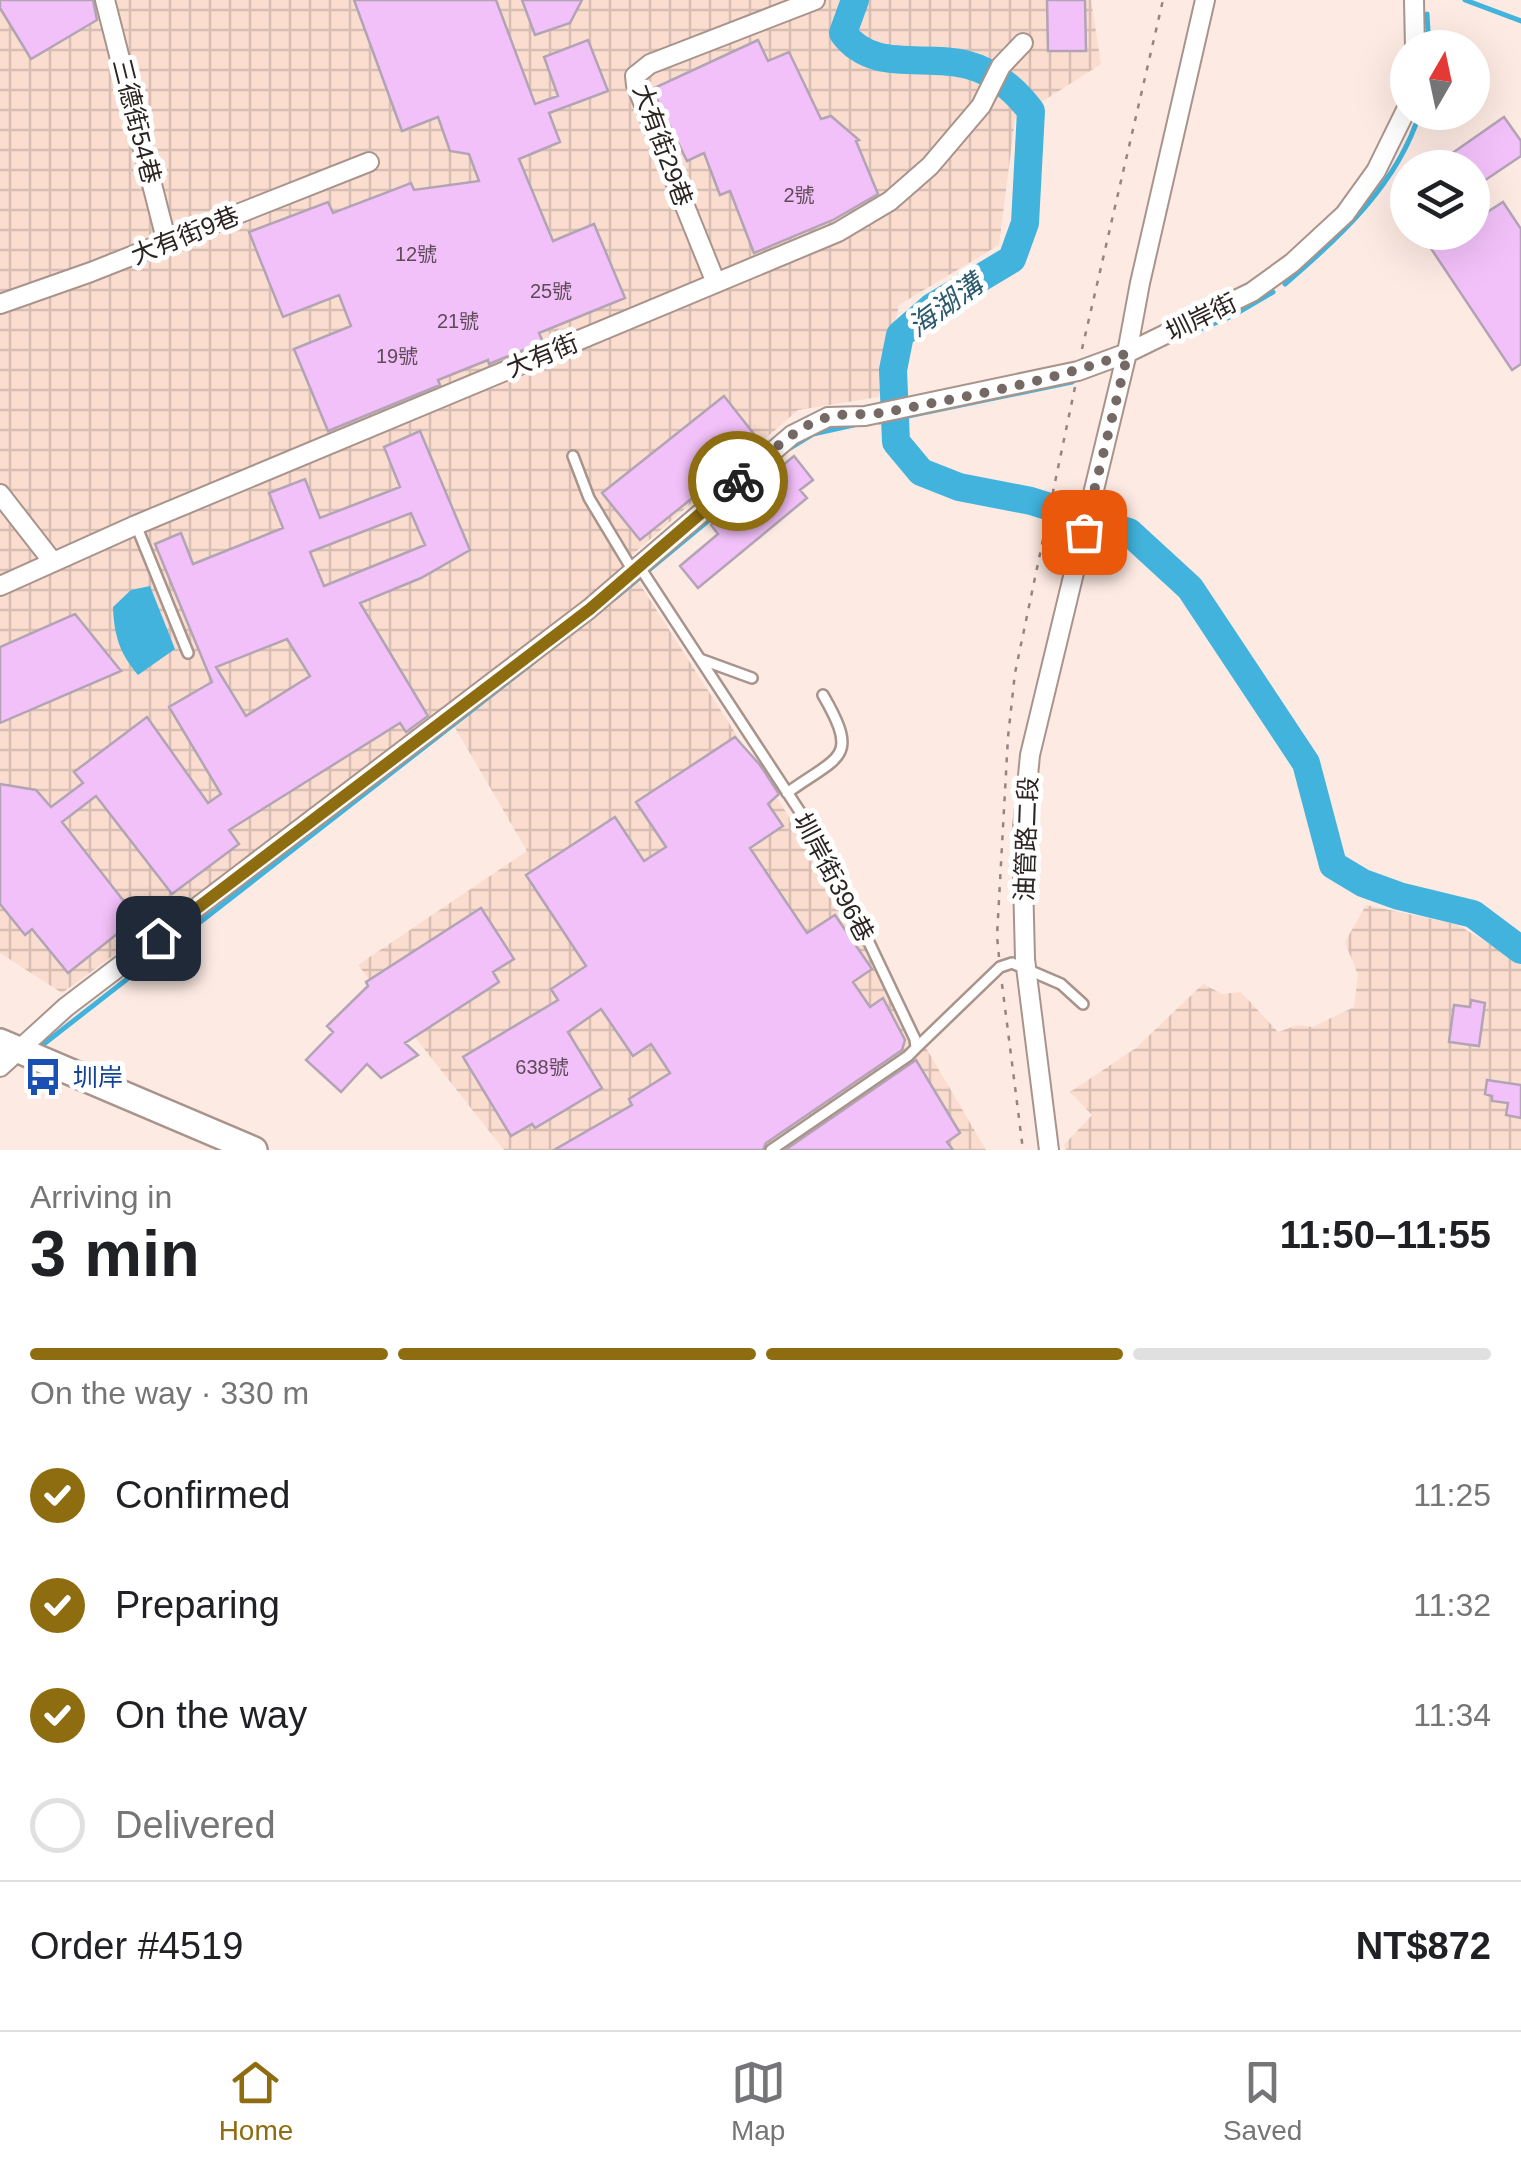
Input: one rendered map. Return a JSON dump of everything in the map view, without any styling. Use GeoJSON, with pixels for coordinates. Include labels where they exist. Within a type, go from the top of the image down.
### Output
{"type":"FeatureCollection","features":[{"type":"Feature","properties":{"kind":"main road"},"geometry":{"type":"LineString","coordinates":[[11,1046],[254,1150]]}},
{"type":"Feature","properties":{"kind":"street","name":"三德街54巷"},"geometry":{"type":"LineString","coordinates":[[105,0],[168,243]]}},
{"type":"Feature","properties":{"kind":"street","name":"大有街29巷"},"geometry":{"type":"LineString","coordinates":[[716,283],[635,76],[650,64],[815,0]]}},
{"type":"Feature","properties":{"kind":"street"},"geometry":{"type":"LineString","coordinates":[[1128,353],[1140,283],[1205,0]]}},
{"type":"Feature","properties":{"kind":"street"},"geometry":{"type":"LineString","coordinates":[[1414,0],[1415,30]]}},
{"type":"Feature","properties":{"kind":"street","name":"大有街"},"geometry":{"type":"LineString","coordinates":[[0,586],[136,525],[838,232],[890,201],[930,166],[980,106],[1001,66],[1023,43]]}},
{"type":"Feature","properties":{"kind":"street","name":"圳岸街"},"geometry":{"type":"LineString","coordinates":[[0,1067],[11,1046],[590,609],[792,435],[828,416],[865,416],[921,406],[1078,371],[1128,353],[1252,292],[1292,263],[1345,214],[1376,171],[1396,130]]}},
{"type":"Feature","properties":{"kind":"street","name":"大有街9巷"},"geometry":{"type":"LineString","coordinates":[[0,304],[168,243],[369,162]]}},
{"type":"Feature","properties":{"kind":"street","name":"油管路二段"},"geometry":{"type":"LineString","coordinates":[[1049,1150],[1026,966],[1022,838],[1028,769],[1128,353]]}},
{"type":"Feature","properties":{"kind":"street"},"geometry":{"type":"LineString","coordinates":[[0,494],[53,562]]}},
{"type":"Feature","properties":{"kind":"lane","name":"圳岸街396巷"},"geometry":{"type":"LineString","coordinates":[[573,456],[589,498],[650,583],[826,850],[916,1048]]}},
{"type":"Feature","properties":{"kind":"lane"},"geometry":{"type":"LineString","coordinates":[[136,525],[188,653]]}},
{"type":"Feature","properties":{"kind":"lane"},"geometry":{"type":"LineString","coordinates":[[698,658],[752,678]]}},
{"type":"Feature","properties":{"kind":"lane"},"geometry":{"type":"LineString","coordinates":[[788,792],[840,756],[844,741],[823,695]]}},
{"type":"Feature","properties":{"kind":"lane"},"geometry":{"type":"LineString","coordinates":[[771,1150],[916,1048],[1000,966],[1012,962],[1026,966],[1060,984],[1084,1004]]}},
{"type":"Feature","properties":{"kind":"path"},"geometry":{"type":"LineString","coordinates":[[1048,515],[1163,0]]}},
{"type":"Feature","properties":{"kind":"shaded area"},"geometry":{"type":"Polygon","coordinates":[[[0,0],[1091,0],[1101,64],[1015,119],[999,245],[899,305],[879,397],[798,410],[625,561],[802,837],[986,1150],[504,1150],[358,965],[527,851],[446,712],[62,993],[0,953],[0,0]]]}},
{"type":"Feature","properties":{"kind":"shaded area"},"geometry":{"type":"Polygon","coordinates":[[[1366,905],[1456,924],[1521,963],[1521,1150],[1066,1150],[1064,1145],[1092,1115],[1070,1092],[1136,1048],[1203,984],[1222,994],[1241,992],[1278,1032],[1298,1025],[1312,1027],[1354,1007],[1358,975],[1345,942],[1366,905]]]}},
{"type":"Feature","properties":{"kind":"water"},"geometry":{"type":"Polygon","coordinates":[[[150,586],[175,649],[138,675],[119,643],[113,607],[131,590],[150,586]]]}},
{"type":"Feature","properties":{"kind":"building"},"geometry":{"type":"Polygon","coordinates":[[[0,0],[93,0],[97,20],[31,59],[0,8],[0,0]]]}},
{"type":"Feature","properties":{"kind":"building"},"geometry":{"type":"Polygon","coordinates":[[[354,0],[496,0],[535,104],[558,96],[544,57],[588,40],[608,91],[549,113],[560,142],[519,159],[553,241],[594,224],[625,298],[539,333],[543,342],[438,380],[440,385],[328,431],[294,349],[351,326],[339,295],[283,317],[249,232],[328,202],[333,213],[411,183],[414,190],[479,181],[469,154],[450,151],[438,117],[402,131],[354,0]]]}},
{"type":"Feature","properties":{"kind":"building"},"geometry":{"type":"Polygon","coordinates":[[[522,0],[582,0],[570,23],[535,35],[522,0]]]}},
{"type":"Feature","properties":{"kind":"building"},"geometry":{"type":"Polygon","coordinates":[[[1047,0],[1085,0],[1086,51],[1048,51],[1047,0]]]}},
{"type":"Feature","properties":{"kind":"building"},"geometry":{"type":"Polygon","coordinates":[[[758,40],[768,61],[789,52],[821,119],[831,116],[859,140],[856,141],[878,194],[833,220],[754,253],[730,191],[720,195],[704,153],[687,161],[652,89],[758,40]]]}},
{"type":"Feature","properties":{"kind":"building"},"geometry":{"type":"Polygon","coordinates":[[[1504,117],[1521,141],[1521,156],[1490,177],[1490,150],[1457,150],[1504,117]]]}},
{"type":"Feature","properties":{"kind":"building"},"geometry":{"type":"Polygon","coordinates":[[[1503,202],[1521,229],[1521,364],[1512,370],[1432,250],[1490,250],[1490,210],[1503,202]]]}},
{"type":"Feature","properties":{"kind":"building"},"geometry":{"type":"Polygon","coordinates":[[[724,396],[761,443],[640,540],[602,493],[724,396]]]}},
{"type":"Feature","properties":{"kind":"building"},"geometry":{"type":"Polygon","coordinates":[[[420,431],[470,550],[421,578],[360,603],[428,716],[406,732],[400,723],[229,830],[239,844],[172,894],[96,796],[62,822],[137,918],[68,973],[32,929],[25,935],[0,904],[0,784],[36,790],[51,807],[83,783],[74,772],[147,717],[208,803],[221,794],[169,707],[212,682],[155,544],[181,533],[193,564],[283,528],[269,493],[305,479],[320,518],[400,487],[384,447],[420,431]],[[411,513],[310,552],[324,586],[425,545],[411,513]],[[287,639],[216,667],[246,716],[310,676],[287,639]]]}},
{"type":"Feature","properties":{"kind":"building"},"geometry":{"type":"Polygon","coordinates":[[[794,456],[813,480],[800,490],[807,498],[698,588],[680,566],[718,534],[711,525],[794,456]]]}},
{"type":"Feature","properties":{"kind":"building"},"geometry":{"type":"Polygon","coordinates":[[[75,614],[121,671],[0,723],[0,647],[75,614]]]}},
{"type":"Feature","properties":{"kind":"building"},"geometry":{"type":"Polygon","coordinates":[[[735,737],[779,794],[768,804],[783,826],[750,848],[807,933],[835,915],[872,969],[853,982],[870,1007],[883,998],[905,1040],[902,1050],[766,1143],[763,1150],[554,1150],[632,1105],[629,1099],[670,1073],[651,1044],[633,1056],[601,1009],[568,1032],[602,1088],[535,1128],[532,1124],[511,1136],[463,1057],[558,1000],[551,989],[586,966],[526,875],[615,817],[644,861],[666,847],[636,802],[735,737]]]}},
{"type":"Feature","properties":{"kind":"building"},"geometry":{"type":"Polygon","coordinates":[[[481,908],[514,959],[493,972],[499,982],[405,1043],[418,1055],[381,1078],[367,1064],[341,1092],[306,1060],[333,1032],[327,1026],[368,986],[366,982],[481,908]]]}},
{"type":"Feature","properties":{"kind":"building"},"geometry":{"type":"Polygon","coordinates":[[[1471,1000],[1485,1003],[1479,1046],[1449,1042],[1454,1005],[1470,1007],[1471,1000]]]}},
{"type":"Feature","properties":{"kind":"building"},"geometry":{"type":"Polygon","coordinates":[[[916,1060],[960,1133],[947,1142],[953,1150],[785,1150],[916,1060]]]}},
{"type":"Feature","properties":{"kind":"building"},"geometry":{"type":"Polygon","coordinates":[[[1487,1080],[1521,1085],[1521,1118],[1506,1115],[1508,1103],[1492,1101],[1492,1096],[1485,1094],[1487,1080]]]}},
{"type":"Feature","properties":{"kind":"waterway","name":"海湖溝"},"geometry":{"type":"LineString","coordinates":[[855,0],[843,33],[855,46],[884,58],[952,62],[978,68],[1004,83],[1031,111],[1025,223],[1012,259],[932,307],[900,335],[893,370],[896,442],[921,472],[959,487],[1031,501],[1129,532],[1190,588],[1306,763],[1333,865],[1363,883],[1399,896],[1473,914],[1521,950]]}},
{"type":"Feature","properties":{"kind":"waterway"},"geometry":{"type":"LineString","coordinates":[[1465,0],[1521,21]]}},
{"type":"Feature","properties":{"kind":"waterway"},"geometry":{"type":"LineString","coordinates":[[1427,14],[1428,30]]}},
{"type":"Feature","properties":{"kind":"waterway"},"geometry":{"type":"LineString","coordinates":[[1285,284],[1365,207],[1397,163],[1413,130]]}},
{"type":"Feature","properties":{"kind":"waterway"},"geometry":{"type":"LineString","coordinates":[[1172,341],[1232,316],[1273,292]]}},
{"type":"Feature","properties":{"kind":"waterway"},"geometry":{"type":"LineString","coordinates":[[879,422],[1072,382]]}},
{"type":"Feature","properties":{"kind":"waterway"},"geometry":{"type":"LineString","coordinates":[[790,448],[813,434],[858,424]]}},
{"type":"Feature","properties":{"kind":"waterway"},"geometry":{"type":"LineString","coordinates":[[615,598],[781,455]]}},
{"type":"Feature","properties":{"kind":"waterway"},"geometry":{"type":"LineString","coordinates":[[40,1047],[536,660]]}},
{"type":"Feature","properties":{"kind":"way so far"},"geometry":{"type":"LineString","coordinates":[[738,481],[792,435],[828,416],[865,416],[921,406],[1078,371],[1128,353],[1084,532]]}},
{"type":"Feature","properties":{"kind":"place","name":"圳岸"},"geometry":{"type":"Point","coordinates":[43,1077]}},
{"type":"Feature","properties":{"kind":"route"},"geometry":{"type":"LineString","coordinates":[[158,938],[590,609],[738,481]]}}]}
